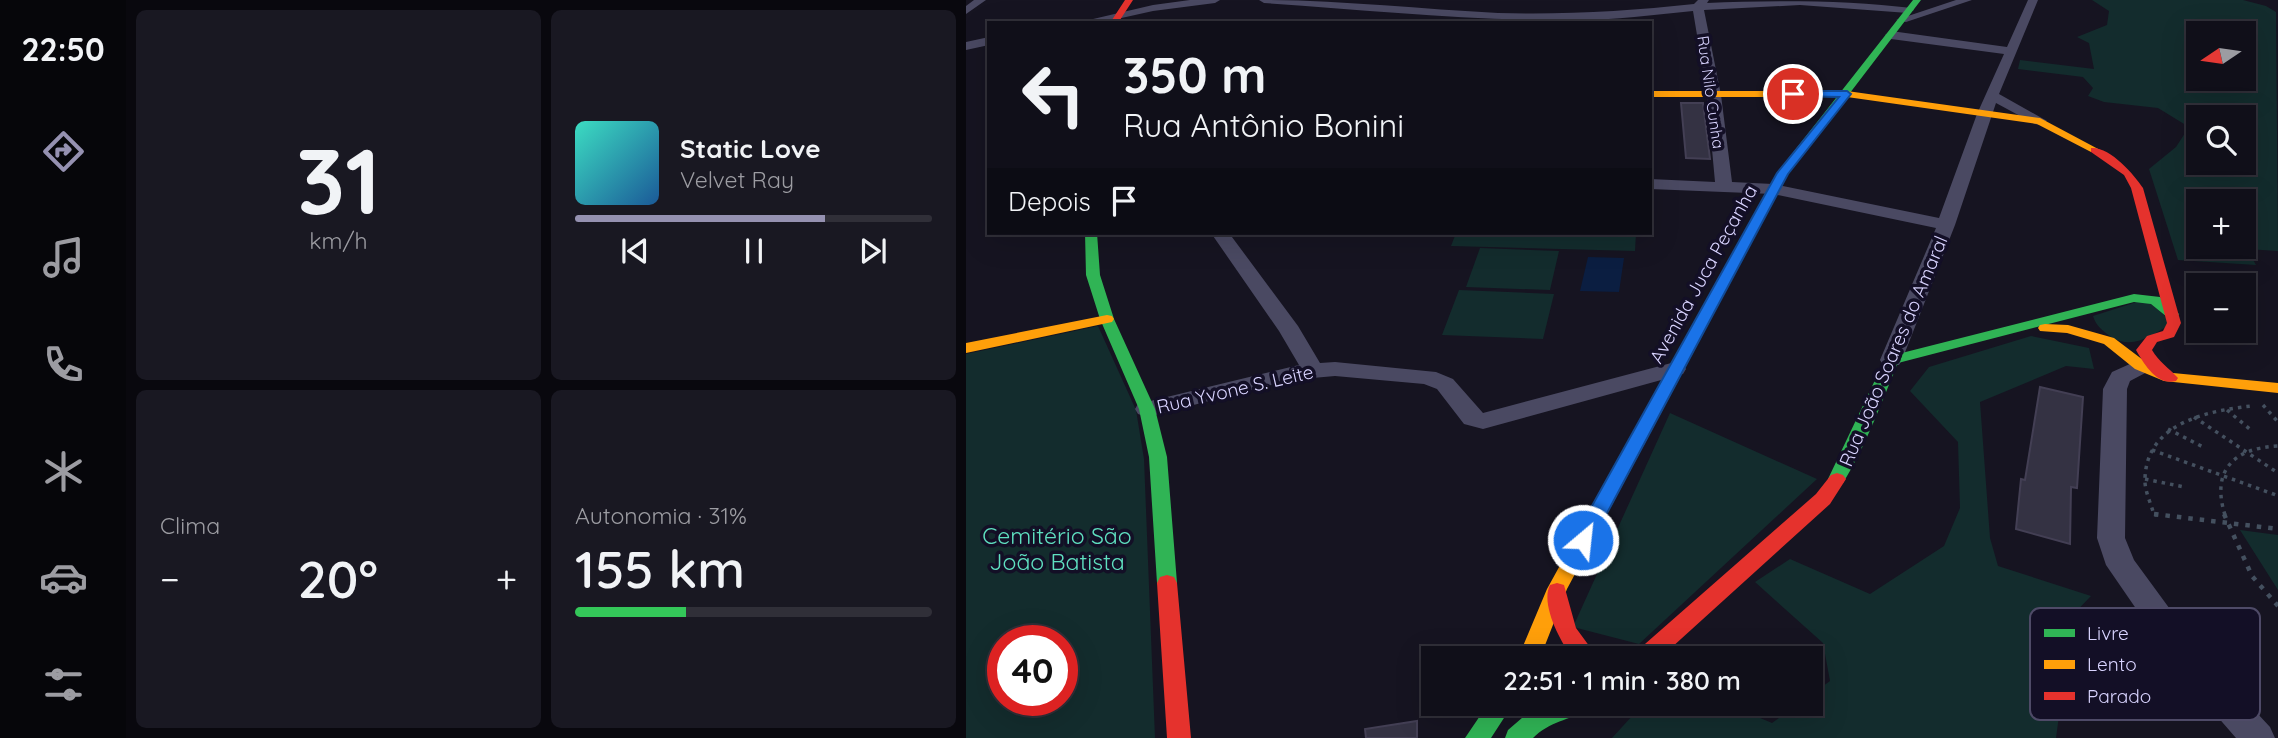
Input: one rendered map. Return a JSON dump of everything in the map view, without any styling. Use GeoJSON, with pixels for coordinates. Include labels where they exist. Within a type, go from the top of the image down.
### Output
{"type":"FeatureCollection","features":[{"type":"Feature","properties":{"kind":"main road"},"geometry":{"type":"LineString","coordinates":[[1116,19],[1129,0]]}},
{"type":"Feature","properties":{"kind":"main road","name":"Avenida Juca Peçanha"},"geometry":{"type":"LineString","coordinates":[[1543,646],[1557,589],[1773,189],[1909,10]]}},
{"type":"Feature","properties":{"kind":"main road"},"geometry":{"type":"LineString","coordinates":[[1652,94],[1847,94],[2040,121],[2101,153],[2128,173],[2137,188],[2172,314],[2173,329],[2169,334],[2152,339],[2143,355]]}},
{"type":"Feature","properties":{"kind":"main road"},"geometry":{"type":"LineString","coordinates":[[1091,235],[1093,275],[1107,318],[1147,409],[1158,457],[1179,738]]}},
{"type":"Feature","properties":{"kind":"main road"},"geometry":{"type":"LineString","coordinates":[[1891,360],[2141,297],[2160,302],[2172,314]]}},
{"type":"Feature","properties":{"kind":"main road"},"geometry":{"type":"LineString","coordinates":[[2093,308],[2084,320],[2088,327],[2109,341]]}},
{"type":"Feature","properties":{"kind":"main road"},"geometry":{"type":"LineString","coordinates":[[966,348],[1107,318]]}},
{"type":"Feature","properties":{"kind":"main road"},"geometry":{"type":"LineString","coordinates":[[1997,332],[2044,327],[2068,329],[2122,345],[2143,355],[2170,377],[2278,388]]}},
{"type":"Feature","properties":{"kind":"main road"},"geometry":{"type":"LineString","coordinates":[[2143,355],[2144,350],[2147,357],[2170,377]]}},
{"type":"Feature","properties":{"kind":"main road","name":"Rua João Soares do Amaral"},"geometry":{"type":"LineString","coordinates":[[1656,646],[1823,499],[1849,459],[1891,360]]}},
{"type":"Feature","properties":{"kind":"main road"},"geometry":{"type":"LineString","coordinates":[[1557,589],[1563,629],[1575,646]]}},
{"type":"Feature","properties":{"kind":"main road"},"geometry":{"type":"LineString","coordinates":[[1476,738],[1492,716]]}},
{"type":"Feature","properties":{"kind":"main road"},"geometry":{"type":"LineString","coordinates":[[1517,738],[1533,722],[1544,716]]}},
{"type":"Feature","properties":{"kind":"street"},"geometry":{"type":"LineString","coordinates":[[966,11],[981,0]]}},
{"type":"Feature","properties":{"kind":"street"},"geometry":{"type":"LineString","coordinates":[[1116,19],[1215,0]]}},
{"type":"Feature","properties":{"kind":"street"},"geometry":{"type":"LineString","coordinates":[[1265,0],[1455,16],[1583,17],[1701,4],[1800,2],[1909,10],[1963,1]]}},
{"type":"Feature","properties":{"kind":"street"},"geometry":{"type":"LineString","coordinates":[[1940,0],[1963,1]]}},
{"type":"Feature","properties":{"kind":"street","name":"Rua João Soares do Amaral"},"geometry":{"type":"LineString","coordinates":[[1891,360],[1946,225],[1984,114],[2033,0]]}},
{"type":"Feature","properties":{"kind":"street","name":"Rua Nilo Cunha"},"geometry":{"type":"LineString","coordinates":[[1701,4],[1724,186]]}},
{"type":"Feature","properties":{"kind":"street"},"geometry":{"type":"LineString","coordinates":[[1455,16],[1474,21]]}},
{"type":"Feature","properties":{"kind":"street"},"geometry":{"type":"LineString","coordinates":[[1567,21],[1583,17]]}},
{"type":"Feature","properties":{"kind":"street"},"geometry":{"type":"LineString","coordinates":[[1891,36],[2011,51]]}},
{"type":"Feature","properties":{"kind":"street"},"geometry":{"type":"LineString","coordinates":[[966,46],[987,41]]}},
{"type":"Feature","properties":{"kind":"street"},"geometry":{"type":"LineString","coordinates":[[1992,96],[2040,121]]}},
{"type":"Feature","properties":{"kind":"street"},"geometry":{"type":"LineString","coordinates":[[1652,184],[1773,189],[1946,225]]}},
{"type":"Feature","properties":{"kind":"street"},"geometry":{"type":"LineString","coordinates":[[1221,235],[1290,331],[1313,370]]}},
{"type":"Feature","properties":{"kind":"street"},"geometry":{"type":"LineString","coordinates":[[2143,355],[2120,377],[2115,389],[2111,537],[2121,565],[2150,608]]}},
{"type":"Feature","properties":{"kind":"street","name":"Rua Yvone S. Leite"},"geometry":{"type":"LineString","coordinates":[[1147,409],[1313,370],[1428,377],[1445,384],[1457,395],[1473,418],[1483,421],[1675,369]]}},
{"type":"Feature","properties":{"kind":"street"},"geometry":{"type":"LineString","coordinates":[[2242,720],[2258,738]]}},
{"type":"Feature","properties":{"kind":"path"},"geometry":{"type":"LineString","coordinates":[[2263,405],[2278,422]]}},
{"type":"Feature","properties":{"kind":"path"},"geometry":{"type":"LineString","coordinates":[[2271,406],[2225,409],[2194,417],[2168,429],[2152,450],[2145,479],[2154,515],[2278,529]]}},
{"type":"Feature","properties":{"kind":"path"},"geometry":{"type":"LineString","coordinates":[[2225,409],[2252,431]]}},
{"type":"Feature","properties":{"kind":"path"},"geometry":{"type":"LineString","coordinates":[[2194,417],[2278,473]]}},
{"type":"Feature","properties":{"kind":"path"},"geometry":{"type":"LineString","coordinates":[[2168,429],[2205,448]]}},
{"type":"Feature","properties":{"kind":"path"},"geometry":{"type":"LineString","coordinates":[[2278,446],[2247,452],[2230,462],[2221,475],[2219,495],[2248,572],[2268,598],[2278,606]]}},
{"type":"Feature","properties":{"kind":"path"},"geometry":{"type":"LineString","coordinates":[[2152,450],[2276,495]]}},
{"type":"Feature","properties":{"kind":"path"},"geometry":{"type":"LineString","coordinates":[[2145,479],[2185,487]]}},
{"type":"Feature","properties":{"kind":"green space"},"geometry":{"type":"Polygon","coordinates":[[[2092,0],[2243,0],[2266,6],[2276,12],[2278,251],[2256,250],[2256,189],[2186,189],[2186,259],[2253,259],[2256,265],[2178,260],[2149,169],[2176,147],[2186,132],[2186,175],[2256,175],[2256,105],[2186,105],[2186,125],[2158,108],[2104,102],[2088,96],[2093,88],[2083,77],[2018,69],[2020,60],[2094,69],[2089,43],[2077,37],[2107,25],[2109,11],[2092,0]]]}},
{"type":"Feature","properties":{"kind":"green space"},"geometry":{"type":"Polygon","coordinates":[[[1455,235],[1636,235],[1635,251],[1451,246],[1455,235]]]}},
{"type":"Feature","properties":{"kind":"green space"},"geometry":{"type":"Polygon","coordinates":[[[1480,248],[1559,251],[1550,290],[1466,287],[1480,248]]]}},
{"type":"Feature","properties":{"kind":"green space"},"geometry":{"type":"Polygon","coordinates":[[[1459,290],[1554,294],[1543,339],[1442,335],[1459,290]]]}},
{"type":"Feature","properties":{"kind":"green space"},"geometry":{"type":"Polygon","coordinates":[[[2146,299],[2173,323],[2135,342],[2119,341],[2111,337],[2093,316],[2146,299]]]}},
{"type":"Feature","properties":{"kind":"green space","name":"Cemitério São João Batista"},"geometry":{"type":"Polygon","coordinates":[[[1098,326],[1136,410],[1144,459],[1155,738],[966,738],[966,354],[1098,326]]]}},
{"type":"Feature","properties":{"kind":"green space"},"geometry":{"type":"Polygon","coordinates":[[[2031,336],[2089,348],[2094,369],[2066,366],[1980,402],[1990,538],[1998,566],[2091,596],[2079,608],[2030,608],[2030,720],[2058,720],[2056,738],[1612,738],[1632,716],[1755,716],[1772,723],[1782,716],[1823,716],[1823,686],[1830,681],[1823,643],[1755,582],[1790,559],[1870,594],[1944,546],[1960,508],[1958,442],[1910,391],[1929,367],[2031,336]]]}},
{"type":"Feature","properties":{"kind":"green space"},"geometry":{"type":"Polygon","coordinates":[[[1670,413],[1817,479],[1639,644],[1573,627],[1670,413]]]}},
{"type":"Feature","properties":{"kind":"green space"},"geometry":{"type":"Polygon","coordinates":[[[2240,530],[2278,535],[2278,590],[2240,530]]]}},
{"type":"Feature","properties":{"kind":"water"},"geometry":{"type":"Polygon","coordinates":[[[1588,257],[1624,258],[1619,292],[1580,291],[1588,257]]]}},
{"type":"Feature","properties":{"kind":"building"},"geometry":{"type":"Polygon","coordinates":[[[1681,103],[1703,103],[1710,159],[1686,158],[1681,103]]]}},
{"type":"Feature","properties":{"kind":"building"},"geometry":{"type":"Polygon","coordinates":[[[2040,387],[2083,397],[2077,488],[2071,487],[2070,544],[2016,529],[2021,479],[2025,480],[2040,387]]]}},
{"type":"Feature","properties":{"kind":"building"},"geometry":{"type":"Polygon","coordinates":[[[1417,721],[1417,738],[1366,738],[1365,729],[1417,721]]]}},
{"type":"Feature","properties":{"kind":"traffic: fast"},"geometry":{"type":"LineString","coordinates":[[1688,347],[1783,173],[1917,0]]}},
{"type":"Feature","properties":{"kind":"traffic: fast"},"geometry":{"type":"LineString","coordinates":[[1091,235],[1093,275],[1107,319],[1147,409],[1158,457],[1167,583]]}},
{"type":"Feature","properties":{"kind":"traffic: fast"},"geometry":{"type":"LineString","coordinates":[[1837,479],[1891,360],[2134,298],[2155,300],[2172,314]]}},
{"type":"Feature","properties":{"kind":"traffic: fast"},"geometry":{"type":"LineString","coordinates":[[1477,738],[1493,716]]}},
{"type":"Feature","properties":{"kind":"traffic: fast"},"geometry":{"type":"LineString","coordinates":[[1517,738],[1533,722],[1544,716]]}},
{"type":"Feature","properties":{"kind":"traffic: slow"},"geometry":{"type":"LineString","coordinates":[[1652,94],[1847,94],[2040,121],[2095,150]]}},
{"type":"Feature","properties":{"kind":"traffic: slow"},"geometry":{"type":"LineString","coordinates":[[966,348],[1107,319]]}},
{"type":"Feature","properties":{"kind":"traffic: slow"},"geometry":{"type":"LineString","coordinates":[[2045,328],[2068,329],[2109,341],[2141,366],[2170,378],[2278,388]]}},
{"type":"Feature","properties":{"kind":"traffic: slow"},"geometry":{"type":"LineString","coordinates":[[1534,646],[1557,589],[1688,347]]}},
{"type":"Feature","properties":{"kind":"traffic: jam"},"geometry":{"type":"LineString","coordinates":[[1115,21],[1129,0]]}},
{"type":"Feature","properties":{"kind":"traffic: jam"},"geometry":{"type":"LineString","coordinates":[[2095,150],[2128,173],[2137,188],[2174,323],[2169,334],[2152,339],[2144,350],[2153,365],[2170,378]]}},
{"type":"Feature","properties":{"kind":"traffic: jam"},"geometry":{"type":"LineString","coordinates":[[1658,646],[1823,499],[1837,479]]}},
{"type":"Feature","properties":{"kind":"traffic: jam"},"geometry":{"type":"LineString","coordinates":[[1167,583],[1179,738]]}},
{"type":"Feature","properties":{"kind":"traffic: jam"},"geometry":{"type":"LineString","coordinates":[[1557,591],[1566,628],[1577,646]]}},
{"type":"Feature","properties":{"kind":"route"},"geometry":{"type":"LineString","coordinates":[[1583,540],[1783,173],[1847,94],[1793,94]]}}]}
